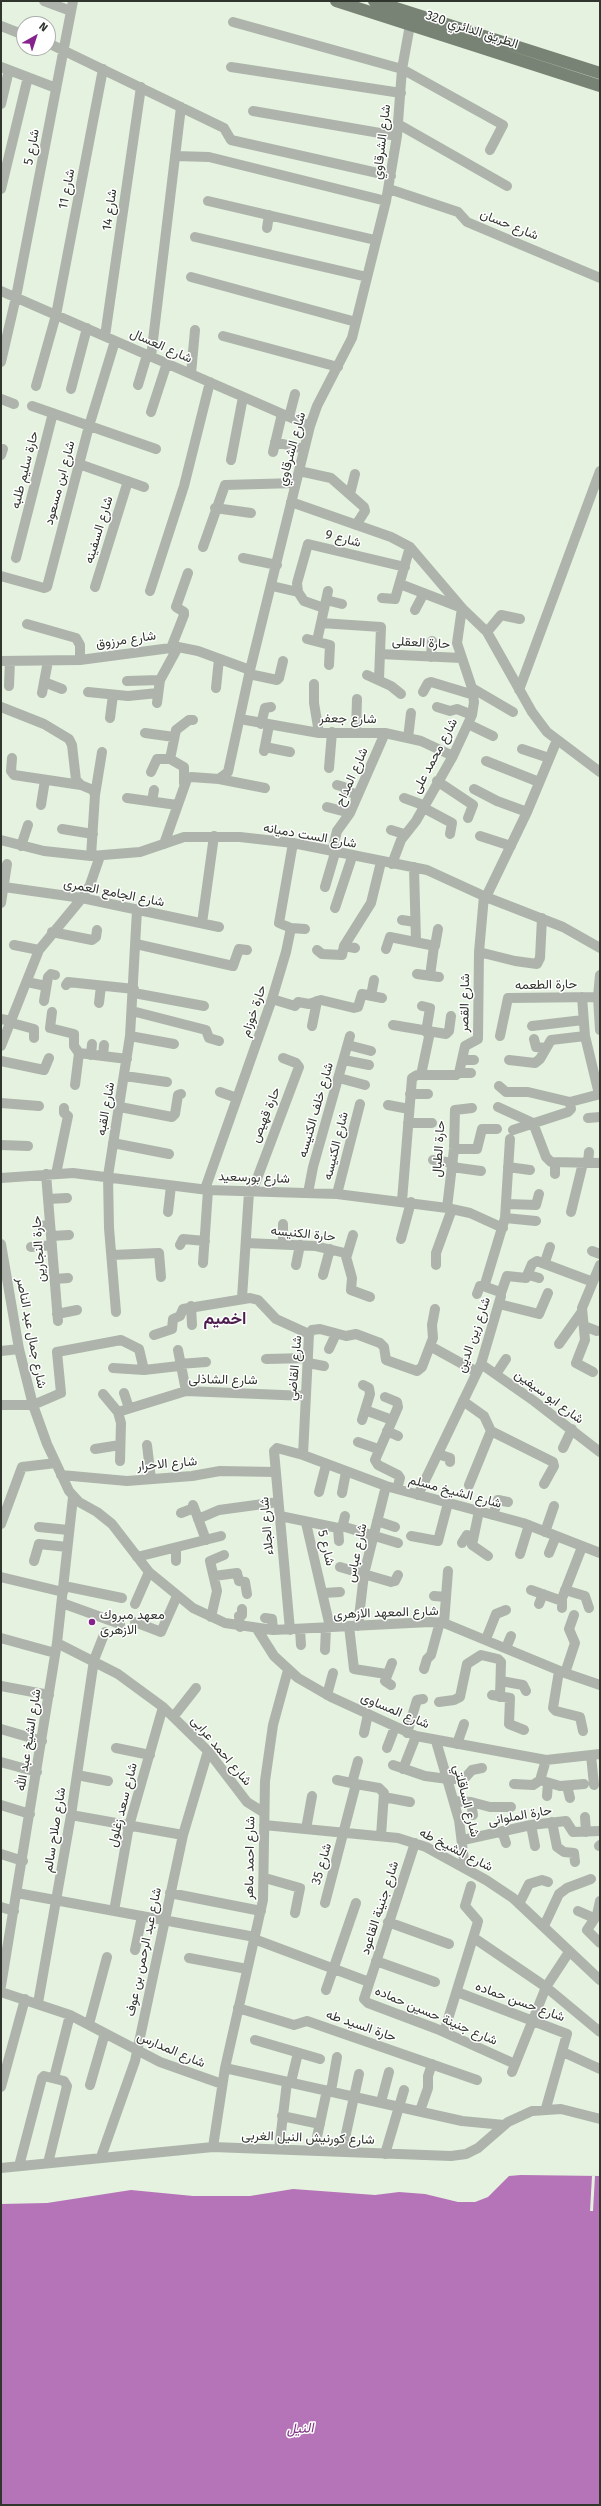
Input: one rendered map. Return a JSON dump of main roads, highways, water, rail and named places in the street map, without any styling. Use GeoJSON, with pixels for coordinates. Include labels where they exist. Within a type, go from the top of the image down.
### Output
{"type":"FeatureCollection","features":[{"type":"Feature","properties":{"kind":"main road","name":"الطريق الدائري 320"},"geometry":{"type":"LineString","coordinates":[[336,1],[410,25],[527,57],[600,73]]}},
{"type":"Feature","properties":{"kind":"main road","name":"الطريق الدائري 320"},"geometry":{"type":"LineString","coordinates":[[374,1],[400,5],[600,86]]}},
{"type":"Feature","properties":{"kind":"water","name":"النيل"},"geometry":{"type":"Polygon","coordinates":[[[509,2176],[600,2176],[600,2505],[1,2505],[1,2204],[47,2203],[131,2190],[193,2196],[250,2196],[293,2189],[375,2195],[399,2192],[425,2194],[458,2202],[475,2202],[488,2197],[509,2176]]]}},
{"type":"Feature","properties":{"kind":"place","name":"معهد مبروك الازهرى"},"geometry":{"type":"Point","coordinates":[92,1622]}},
{"type":"Feature","properties":{"kind":"district","name":"اخميم"},"geometry":{"type":"Point","coordinates":[225,1319]}}]}
